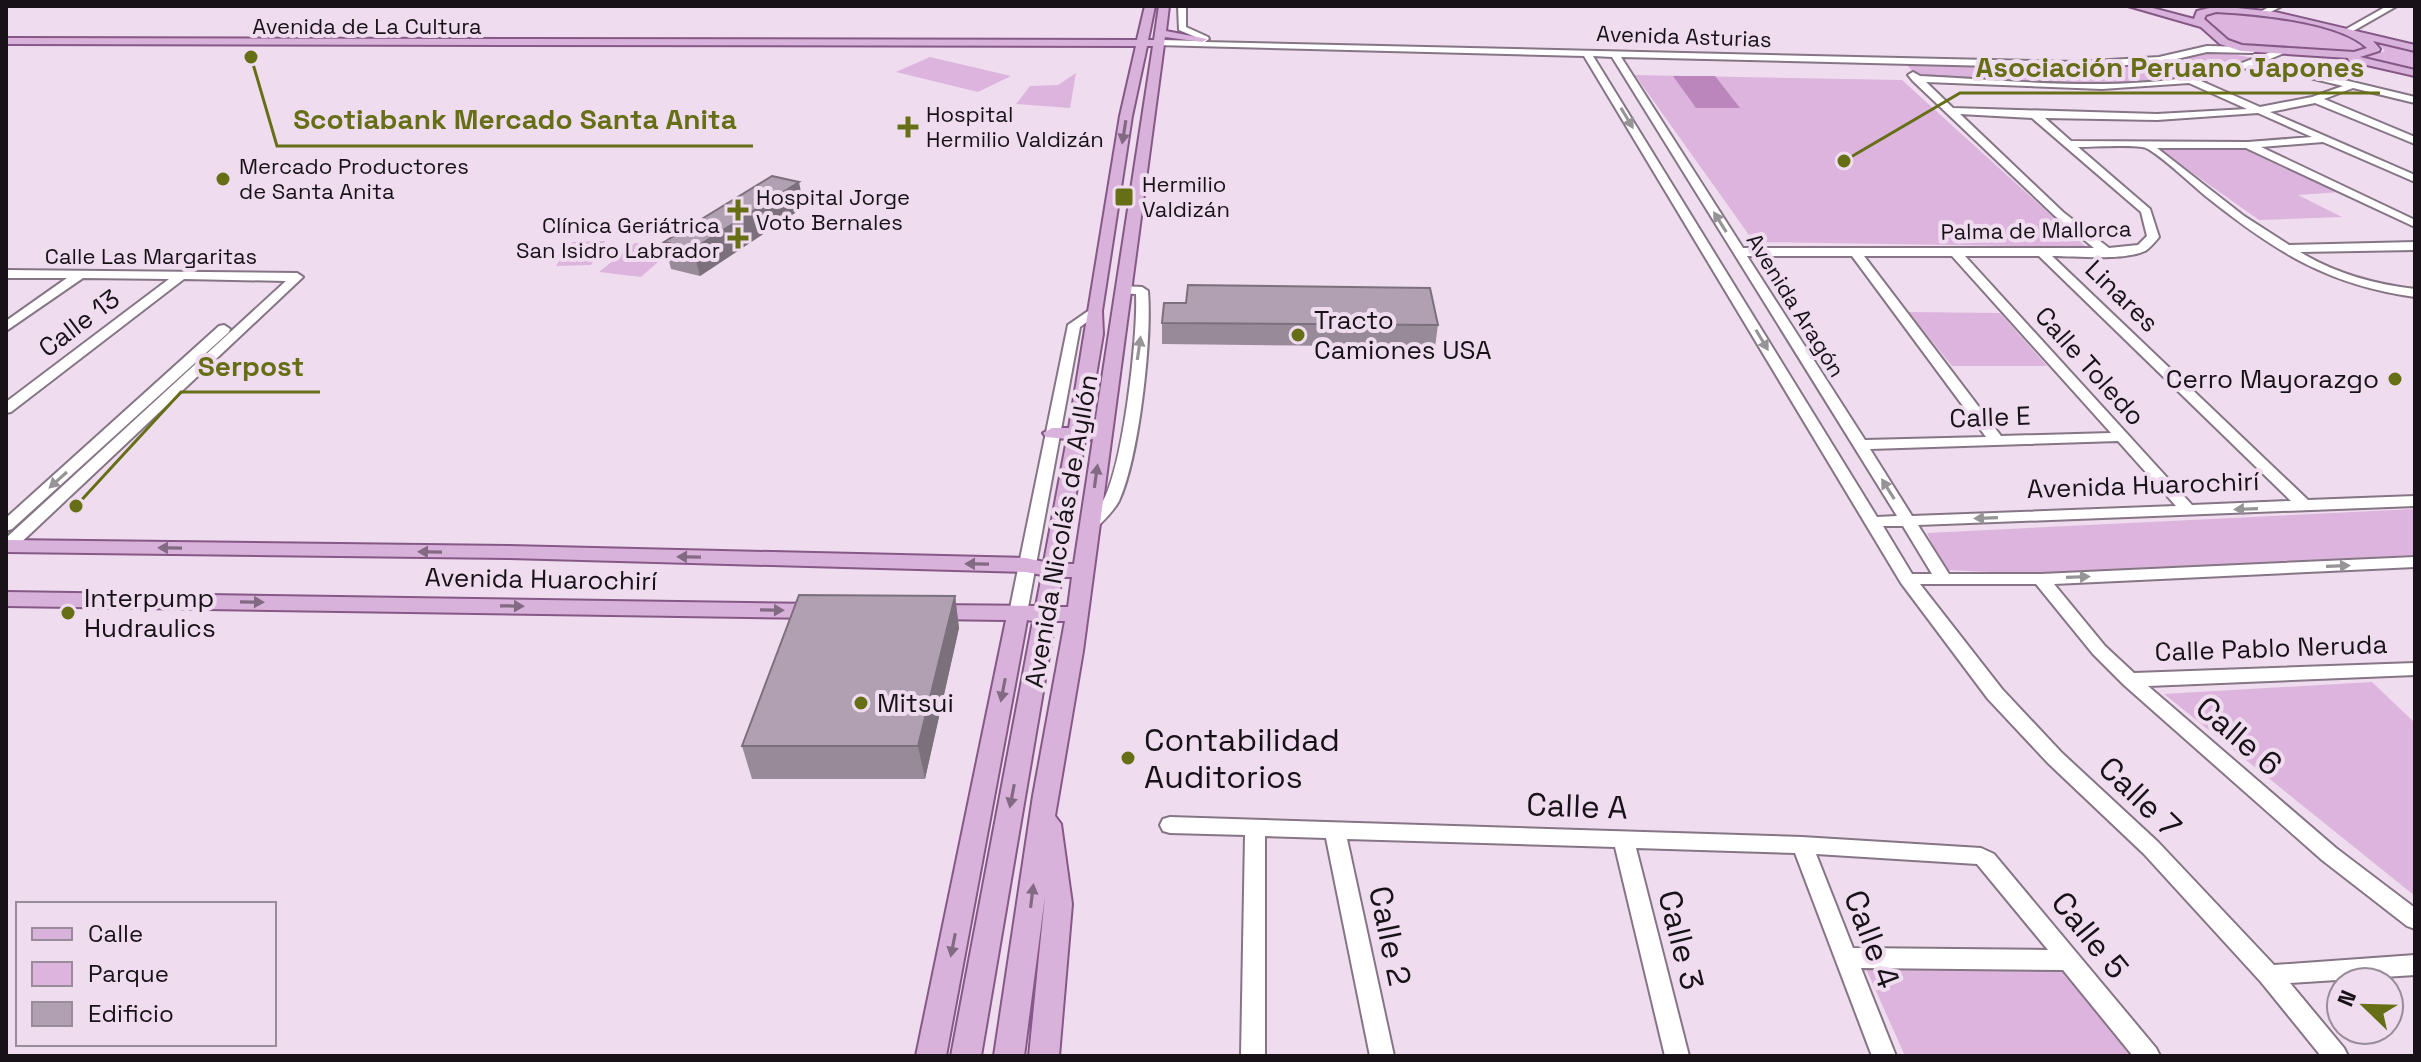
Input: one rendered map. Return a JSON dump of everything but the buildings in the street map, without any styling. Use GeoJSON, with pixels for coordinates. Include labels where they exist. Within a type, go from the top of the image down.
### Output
{"type":"FeatureCollection","features":[{"type":"Feature","properties":{"kind":"main road","name":"Avenida Nicolás de Ayllón"},"geometry":{"type":"LineString","coordinates":[[966,1056],[1078,434],[1095,334],[1094,311],[1126,116],[1164,6]]}},
{"type":"Feature","properties":{"kind":"main road"},"geometry":{"type":"LineString","coordinates":[[2133,6],[2205,25]]}},
{"type":"Feature","properties":{"kind":"main road"},"geometry":{"type":"LineString","coordinates":[[2360,35],[2375,49],[2355,55],[2253,50],[2219,38],[2199,20],[2201,13],[2242,7],[2415,48]]}},
{"type":"Feature","properties":{"kind":"main road","name":"Avenida Nicolás de Ayllón"},"geometry":{"type":"LineString","coordinates":[[1009,1056],[1045,796],[1102,436],[1132,291],[1152,40],[1149,12]]}},
{"type":"Feature","properties":{"kind":"main road"},"geometry":{"type":"LineString","coordinates":[[1010,41],[1113,35],[1131,31],[1149,12]]}},
{"type":"Feature","properties":{"kind":"main road"},"geometry":{"type":"LineString","coordinates":[[1152,40],[1202,39]]}},
{"type":"Feature","properties":{"kind":"main road","name":"Avenida de La Cultura"},"geometry":{"type":"LineString","coordinates":[[6,44],[1152,40]]}},
{"type":"Feature","properties":{"kind":"main road","name":"Avenida de La Cultura"},"geometry":{"type":"LineString","coordinates":[[795,42],[1152,40]]}},
{"type":"Feature","properties":{"kind":"main road"},"geometry":{"type":"LineString","coordinates":[[2326,54],[2415,73]]}},
{"type":"Feature","properties":{"kind":"main road"},"geometry":{"type":"LineString","coordinates":[[1052,433],[1102,436]]}},
{"type":"Feature","properties":{"kind":"main road","name":"Avenida Huarochirí"},"geometry":{"type":"LineString","coordinates":[[10,546],[509,552],[1026,565],[1053,571],[1083,570]]}},
{"type":"Feature","properties":{"kind":"main road","name":"Avenida Huarochirí"},"geometry":{"type":"LineString","coordinates":[[6,599],[842,611]]}},
{"type":"Feature","properties":{"kind":"main road"},"geometry":{"type":"LineString","coordinates":[[906,612],[1076,614]]}},
{"type":"Feature","properties":{"kind":"main road","name":"Avenida Nicolás de Ayllón"},"geometry":{"type":"LineString","coordinates":[[931,1056],[1018,613]]}},
{"type":"Feature","properties":{"kind":"main road"},"geometry":{"type":"LineString","coordinates":[[1044,1056],[1059,904],[1045,796]]}},
{"type":"Feature","properties":{"kind":"street"},"geometry":{"type":"LineString","coordinates":[[1182,6],[1182,28],[1202,39],[1226,43]]}},
{"type":"Feature","properties":{"kind":"street"},"geometry":{"type":"LineString","coordinates":[[2262,13],[2278,6]]}},
{"type":"Feature","properties":{"kind":"street"},"geometry":{"type":"LineString","coordinates":[[2345,32],[2393,6]]}},
{"type":"Feature","properties":{"kind":"street"},"geometry":{"type":"LineString","coordinates":[[2207,49],[2219,38]]}},
{"type":"Feature","properties":{"kind":"street","name":"Avenida Asturias"},"geometry":{"type":"LineString","coordinates":[[1152,40],[2121,64],[2207,49],[2253,50]]}},
{"type":"Feature","properties":{"kind":"street","name":"Avenida Aragón"},"geometry":{"type":"LineString","coordinates":[[1586,52],[1907,579]]}},
{"type":"Feature","properties":{"kind":"street","name":"Avenida Aragón"},"geometry":{"type":"LineString","coordinates":[[1614,52],[1944,579]]}},
{"type":"Feature","properties":{"kind":"street"},"geometry":{"type":"LineString","coordinates":[[1916,79],[2106,85],[2190,80],[2260,63],[2279,52]]}},
{"type":"Feature","properties":{"kind":"street"},"geometry":{"type":"LineString","coordinates":[[1898,60],[2106,252]]}},
{"type":"Feature","properties":{"kind":"street"},"geometry":{"type":"LineString","coordinates":[[2260,63],[2415,100]]}},
{"type":"Feature","properties":{"kind":"street"},"geometry":{"type":"LineString","coordinates":[[2190,80],[2415,179]]}},
{"type":"Feature","properties":{"kind":"street"},"geometry":{"type":"LineString","coordinates":[[1951,111],[2174,115],[2258,109],[2317,100],[2353,85]]}},
{"type":"Feature","properties":{"kind":"street"},"geometry":{"type":"LineString","coordinates":[[2317,100],[2415,141]]}},
{"type":"Feature","properties":{"kind":"street","name":"Palma de Mallorca"},"geometry":{"type":"LineString","coordinates":[[1739,252],[2123,252],[2146,245],[2153,237],[2146,211],[2034,114]]}},
{"type":"Feature","properties":{"kind":"street"},"geometry":{"type":"LineString","coordinates":[[2069,144],[2248,145],[2328,139]]}},
{"type":"Feature","properties":{"kind":"street"},"geometry":{"type":"LineString","coordinates":[[2248,145],[2415,224]]}},
{"type":"Feature","properties":{"kind":"street"},"geometry":{"type":"LineString","coordinates":[[2149,146],[2285,249],[2344,281],[2415,293]]}},
{"type":"Feature","properties":{"kind":"street"},"geometry":{"type":"LineString","coordinates":[[2086,236],[2146,245]]}},
{"type":"Feature","properties":{"kind":"street"},"geometry":{"type":"LineString","coordinates":[[2285,249],[2415,246]]}},
{"type":"Feature","properties":{"kind":"street"},"geometry":{"type":"LineString","coordinates":[[1855,252],[1997,441]]}},
{"type":"Feature","properties":{"kind":"street","name":"Calle Toledo"},"geometry":{"type":"LineString","coordinates":[[1955,252],[2189,511]]}},
{"type":"Feature","properties":{"kind":"street","name":"Linares"},"geometry":{"type":"LineString","coordinates":[[2042,252],[2306,507]]}},
{"type":"Feature","properties":{"kind":"street","name":"Calle Las Margaritas"},"geometry":{"type":"LineString","coordinates":[[6,274],[289,277]]}},
{"type":"Feature","properties":{"kind":"street"},"geometry":{"type":"LineString","coordinates":[[8,324],[81,275]]}},
{"type":"Feature","properties":{"kind":"street","name":"Calle 13"},"geometry":{"type":"LineString","coordinates":[[6,409],[181,276]]}},
{"type":"Feature","properties":{"kind":"street"},"geometry":{"type":"LineString","coordinates":[[6,526],[247,308],[289,277]]}},
{"type":"Feature","properties":{"kind":"street"},"geometry":{"type":"LineString","coordinates":[[10,546],[263,308],[289,277]]}},
{"type":"Feature","properties":{"kind":"street","name":"Avenida Nicolás de Ayllón"},"geometry":{"type":"LineString","coordinates":[[1089,526],[1111,502],[1121,472],[1145,304],[1132,291]]}},
{"type":"Feature","properties":{"kind":"street"},"geometry":{"type":"LineString","coordinates":[[247,308],[263,308]]}},
{"type":"Feature","properties":{"kind":"street","name":"Avenida Nicolás de Ayllón"},"geometry":{"type":"LineString","coordinates":[[1018,613],[1074,325],[1094,311]]}},
{"type":"Feature","properties":{"kind":"street"},"geometry":{"type":"LineString","coordinates":[[211,341],[228,340]]}},
{"type":"Feature","properties":{"kind":"street","name":"Calle E"},"geometry":{"type":"LineString","coordinates":[[1860,445],[2122,437]]}},
{"type":"Feature","properties":{"kind":"street"},"geometry":{"type":"LineString","coordinates":[[80,459],[100,460]]}},
{"type":"Feature","properties":{"kind":"street","name":"Avenida Huarochirí"},"geometry":{"type":"LineString","coordinates":[[1872,522],[2415,501]]}},
{"type":"Feature","properties":{"kind":"street"},"geometry":{"type":"LineString","coordinates":[[1907,579],[2041,579],[2415,562]]}},
{"type":"Feature","properties":{"kind":"street","name":"Calle 7"},"geometry":{"type":"LineString","coordinates":[[1907,579],[2005,705],[2055,758],[2131,826],[2269,975],[2336,1056]]}},
{"type":"Feature","properties":{"kind":"street","name":"Calle 6"},"geometry":{"type":"LineString","coordinates":[[2041,579],[2099,650],[2130,680],[2329,854],[2415,920]]}},
{"type":"Feature","properties":{"kind":"street","name":"Calle Pablo Neruda"},"geometry":{"type":"LineString","coordinates":[[2130,680],[2415,669]]}},
{"type":"Feature","properties":{"kind":"street","name":"Calle A"},"geometry":{"type":"LineString","coordinates":[[1170,825],[1802,845],[1981,856]]}},
{"type":"Feature","properties":{"kind":"street"},"geometry":{"type":"LineString","coordinates":[[1253,1056],[1255,828]]}},
{"type":"Feature","properties":{"kind":"street","name":"Calle 2"},"geometry":{"type":"LineString","coordinates":[[1335,830],[1382,1056]]}},
{"type":"Feature","properties":{"kind":"street","name":"Calle 3"},"geometry":{"type":"LineString","coordinates":[[1623,839],[1677,1056]]}},
{"type":"Feature","properties":{"kind":"street","name":"Calle 4"},"geometry":{"type":"LineString","coordinates":[[1802,845],[1884,1056]]}},
{"type":"Feature","properties":{"kind":"street","name":"Calle 5"},"geometry":{"type":"LineString","coordinates":[[1981,856],[2148,1056]]}},
{"type":"Feature","properties":{"kind":"street"},"geometry":{"type":"LineString","coordinates":[[1845,958],[2069,960]]}},
{"type":"Feature","properties":{"kind":"street"},"geometry":{"type":"LineString","coordinates":[[2269,975],[2415,965]]}},
{"type":"Feature","properties":{"kind":"green space"},"geometry":{"type":"Polygon","coordinates":[[[2217,11],[2256,13],[2353,35],[2367,43],[2367,49],[2320,54],[2282,52],[2235,43],[2206,20],[2207,15],[2217,11]]]}},
{"type":"Feature","properties":{"kind":"green space"},"geometry":{"type":"Polygon","coordinates":[[[2375,40],[2415,50],[2415,72],[2362,58],[2385,51],[2375,40]]]}},
{"type":"Feature","properties":{"kind":"green space"},"geometry":{"type":"Polygon","coordinates":[[[2214,51],[2259,59],[2219,72],[2177,80],[2091,85],[1919,78],[1905,63],[2092,68],[2146,65],[2214,51]]]}},
{"type":"Feature","properties":{"kind":"green space"},"geometry":{"type":"Polygon","coordinates":[[[930,57],[1011,76],[978,92],[896,72],[930,57]]]}},
{"type":"Feature","properties":{"kind":"green space"},"geometry":{"type":"Polygon","coordinates":[[[1076,73],[1070,108],[1016,104],[1030,86],[1058,85],[1076,73]]]}},
{"type":"Feature","properties":{"kind":"green space"},"geometry":{"type":"Polygon","coordinates":[[[1635,75],[1902,80],[2086,247],[1754,242],[1635,75]]]}},
{"type":"Feature","properties":{"kind":"green space"},"geometry":{"type":"Polygon","coordinates":[[[2246,148],[2340,192],[2298,195],[2342,217],[2259,220],[2160,150],[2246,148]]]}},
{"type":"Feature","properties":{"kind":"green space"},"geometry":{"type":"Polygon","coordinates":[[[605,241],[591,265],[556,266],[572,242],[605,241]]]}},
{"type":"Feature","properties":{"kind":"green space"},"geometry":{"type":"Polygon","coordinates":[[[635,243],[675,247],[641,277],[599,272],[635,243]]]}},
{"type":"Feature","properties":{"kind":"green space"},"geometry":{"type":"Polygon","coordinates":[[[1908,312],[2000,313],[2047,366],[1952,366],[1908,312]]]}},
{"type":"Feature","properties":{"kind":"green space"},"geometry":{"type":"Polygon","coordinates":[[[2415,509],[2415,555],[2042,574],[1944,570],[1927,533],[2415,509]]]}},
{"type":"Feature","properties":{"kind":"green space"},"geometry":{"type":"Polygon","coordinates":[[[2372,682],[2415,723],[2415,896],[2164,694],[2372,682]]]}},
{"type":"Feature","properties":{"kind":"green space"},"geometry":{"type":"Polygon","coordinates":[[[1867,965],[2064,966],[2133,1056],[1905,1056],[1867,965]]]}},
{"type":"Feature","properties":{"kind":"shaded area"},"geometry":{"type":"Polygon","coordinates":[[[1673,76],[1715,76],[1740,108],[1696,108],[1673,76]]]}},
{"type":"Feature","properties":{"kind":"place","name":"Scotiabank Mercado Santa Anita"},"geometry":{"type":"Point","coordinates":[251,57]}},
{"type":"Feature","properties":{"kind":"place","name":"Hospital Hermilio Valdizán"},"geometry":{"type":"Point","coordinates":[908,127]}},
{"type":"Feature","properties":{"kind":"place","name":"Asociación Peruano Japones"},"geometry":{"type":"Point","coordinates":[1844,161]}},
{"type":"Feature","properties":{"kind":"place","name":"Mercado Productores de Santa Anita"},"geometry":{"type":"Point","coordinates":[223,179]}},
{"type":"Feature","properties":{"kind":"place","name":"Hermilio Valdizán"},"geometry":{"type":"Point","coordinates":[1124,197]}},
{"type":"Feature","properties":{"kind":"place","name":"Hospital Jorge Voto Bernales"},"geometry":{"type":"Point","coordinates":[738,210]}},
{"type":"Feature","properties":{"kind":"place","name":"Clínica Geriátrica San Isidro Labrador"},"geometry":{"type":"Point","coordinates":[738,238]}},
{"type":"Feature","properties":{"kind":"place","name":"Tracto Camiones USA"},"geometry":{"type":"Point","coordinates":[1298,335]}},
{"type":"Feature","properties":{"kind":"place","name":"Cerro Mayorazgo"},"geometry":{"type":"Point","coordinates":[2395,379]}},
{"type":"Feature","properties":{"kind":"place","name":"Serpost"},"geometry":{"type":"Point","coordinates":[76,506]}},
{"type":"Feature","properties":{"kind":"place","name":"Interpump Hudraulics"},"geometry":{"type":"Point","coordinates":[68,613]}},
{"type":"Feature","properties":{"kind":"place","name":"Mitsui"},"geometry":{"type":"Point","coordinates":[861,703]}},
{"type":"Feature","properties":{"kind":"place","name":"Contabilidad Auditorios"},"geometry":{"type":"Point","coordinates":[1128,758]}}]}
